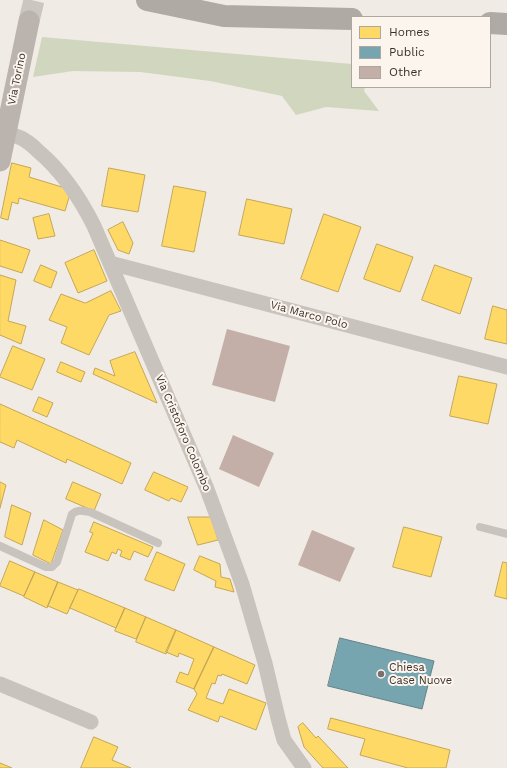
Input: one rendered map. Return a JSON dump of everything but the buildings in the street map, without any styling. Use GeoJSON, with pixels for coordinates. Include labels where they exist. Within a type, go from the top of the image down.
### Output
{"type":"FeatureCollection","features":[{"type":"Feature","properties":{"kind":"highway"},"geometry":{"type":"LineString","coordinates":[[147,0],[224,16],[351,19]]}},
{"type":"Feature","properties":{"kind":"highway"},"geometry":{"type":"LineString","coordinates":[[491,23],[507,24]]}},
{"type":"Feature","properties":{"kind":"street","name":"Via Torino"},"geometry":{"type":"LineString","coordinates":[[0,161],[29,21]]}},
{"type":"Feature","properties":{"kind":"street","name":"Via Cristoforo Colombo"},"geometry":{"type":"LineString","coordinates":[[6,133],[26,140],[54,166],[74,190],[94,226],[207,489],[242,584],[265,663],[284,740],[304,768]]}},
{"type":"Feature","properties":{"kind":"street","name":"Via Marco Polo"},"geometry":{"type":"LineString","coordinates":[[110,263],[507,367]]}},
{"type":"Feature","properties":{"kind":"street"},"geometry":{"type":"LineString","coordinates":[[0,684],[91,722]]}},
{"type":"Feature","properties":{"kind":"lane"},"geometry":{"type":"LineString","coordinates":[[0,546],[46,567],[52,567],[57,562],[72,514],[75,511],[80,510],[90,512],[158,543]]}},
{"type":"Feature","properties":{"kind":"lane"},"geometry":{"type":"LineString","coordinates":[[480,527],[507,534]]}},
{"type":"Feature","properties":{"kind":"green space"},"geometry":{"type":"Polygon","coordinates":[[[42,37],[351,64],[351,88],[365,88],[364,91],[379,111],[326,107],[296,115],[282,96],[210,81],[140,72],[73,71],[33,77],[42,37]]]}},
{"type":"Feature","properties":{"kind":"tunnel"},"geometry":{"type":"LineString","coordinates":[[29,21],[34,0]]}},
{"type":"Feature","properties":{"kind":"place","name":"Chiesa Case Nuove"},"geometry":{"type":"Point","coordinates":[381,674]}}]}
